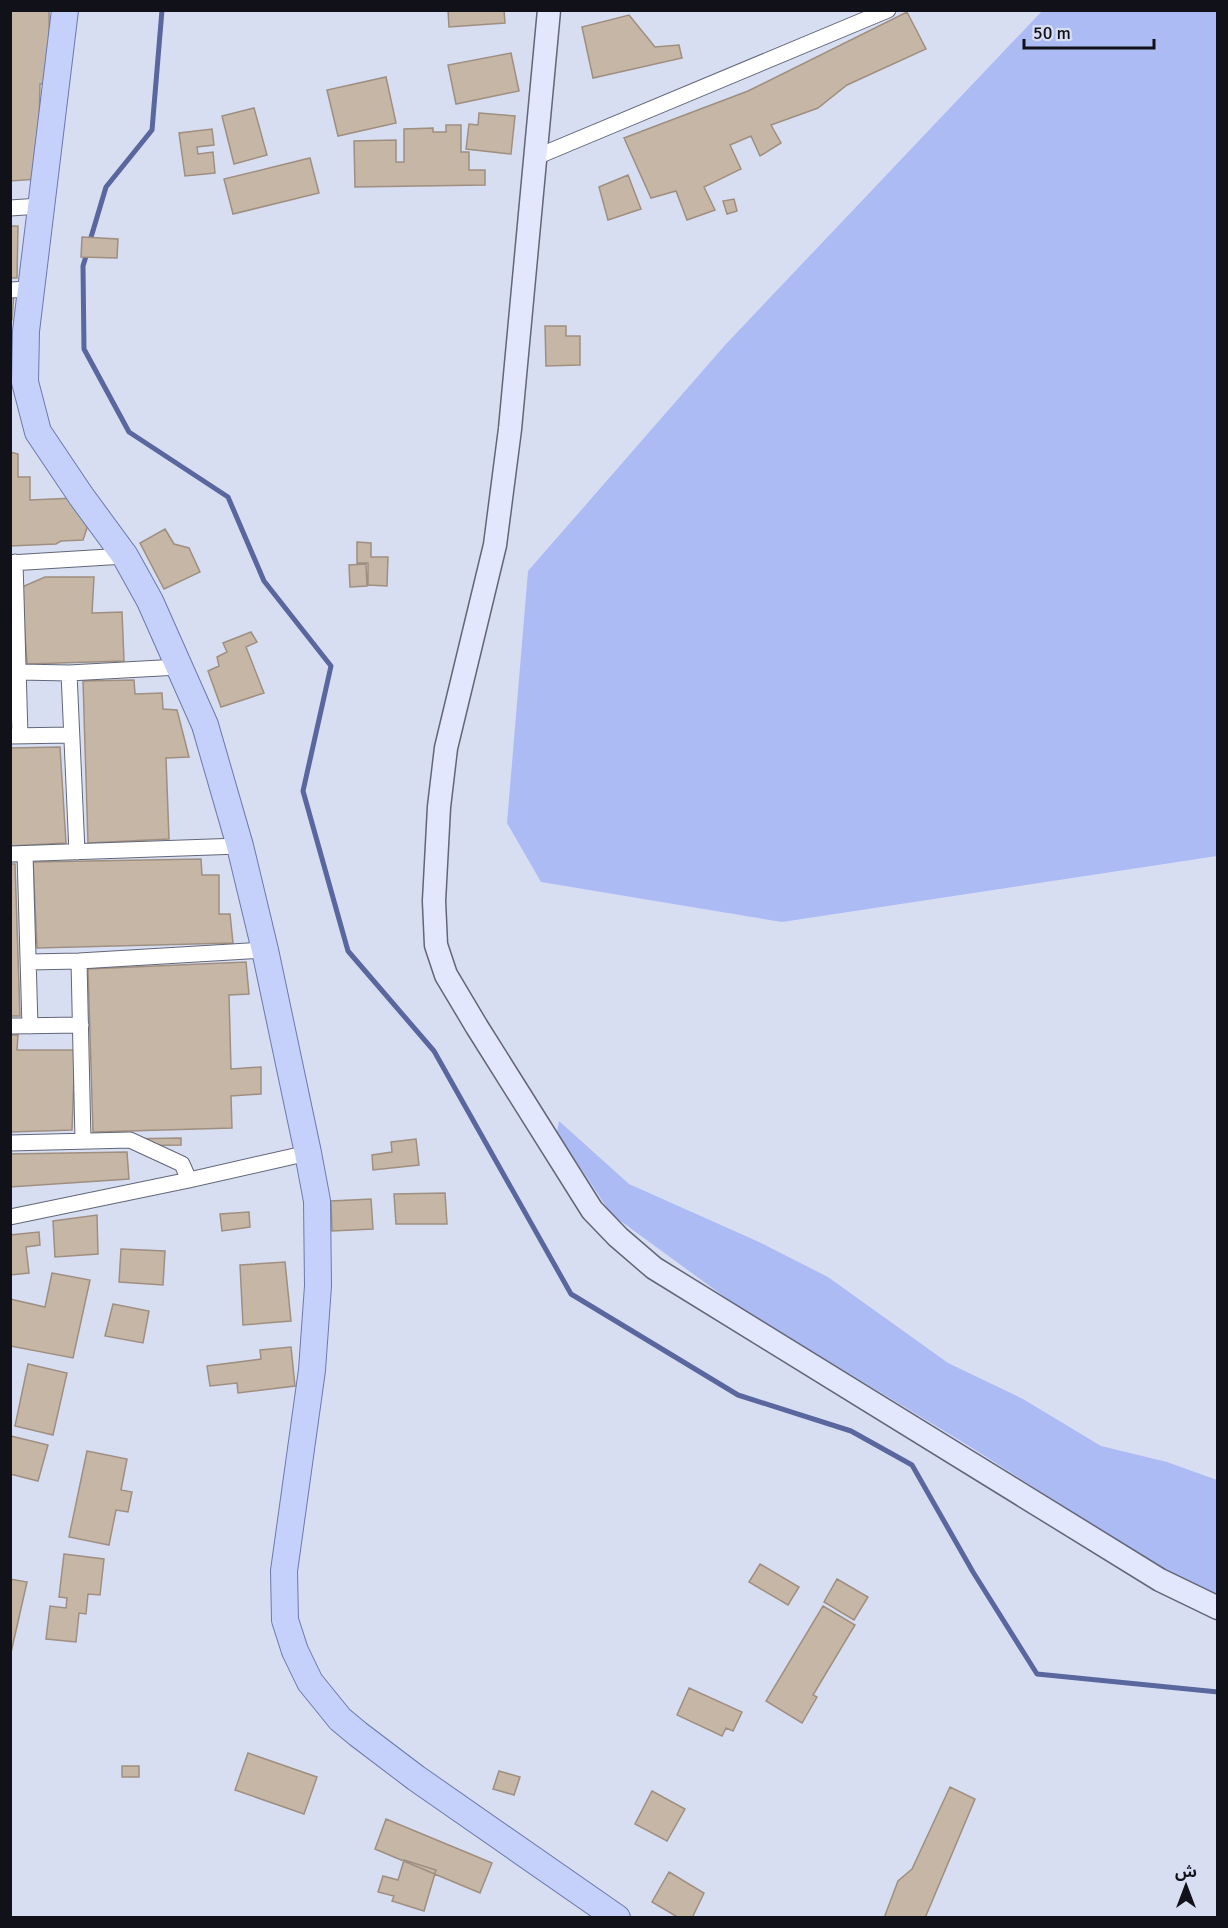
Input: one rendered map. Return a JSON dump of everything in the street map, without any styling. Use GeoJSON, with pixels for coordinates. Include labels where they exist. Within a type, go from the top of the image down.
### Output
{"type":"FeatureCollection","features":[{"type":"Feature","properties":{"kind":"main road"},"geometry":{"type":"LineString","coordinates":[[65,10],[40,206],[21,290],[26,332],[25,382],[38,432],[125,556],[150,601],[205,725],[240,846],[265,950],[308,1153],[316,1201],[318,1286],[312,1370],[284,1571],[285,1620],[295,1651],[310,1682],[340,1719],[416,1778],[617,1917]]}},
{"type":"Feature","properties":{"kind":"main road"},"geometry":{"type":"LineString","coordinates":[[552,11],[510,429],[495,545],[446,748],[439,807],[434,902],[436,945],[446,975],[592,1210],[618,1237],[654,1268],[1160,1580],[1218,1608]]}},
{"type":"Feature","properties":{"kind":"street"},"geometry":{"type":"LineString","coordinates":[[536,157],[888,10]]}},
{"type":"Feature","properties":{"kind":"street"},"geometry":{"type":"LineString","coordinates":[[10,208],[40,206]]}},
{"type":"Feature","properties":{"kind":"street"},"geometry":{"type":"LineString","coordinates":[[71,735],[15,736],[19,672],[13,563],[125,556]]}},
{"type":"Feature","properties":{"kind":"street"},"geometry":{"type":"LineString","coordinates":[[19,672],[69,673],[179,667]]}},
{"type":"Feature","properties":{"kind":"street"},"geometry":{"type":"LineString","coordinates":[[69,673],[76,852]]}},
{"type":"Feature","properties":{"kind":"street"},"geometry":{"type":"LineString","coordinates":[[30,1026],[28,962],[18,854],[240,846]]}},
{"type":"Feature","properties":{"kind":"street"},"geometry":{"type":"LineString","coordinates":[[28,962],[265,950]]}},
{"type":"Feature","properties":{"kind":"street"},"geometry":{"type":"LineString","coordinates":[[79,961],[83,1141]]}},
{"type":"Feature","properties":{"kind":"street"},"geometry":{"type":"LineString","coordinates":[[10,1026],[81,1025]]}},
{"type":"Feature","properties":{"kind":"street"},"geometry":{"type":"LineString","coordinates":[[10,1143],[130,1140],[182,1164],[189,1180]]}},
{"type":"Feature","properties":{"kind":"street"},"geometry":{"type":"LineString","coordinates":[[10,1217],[308,1153]]}},
{"type":"Feature","properties":{"kind":"shaded area"},"geometry":{"type":"Polygon","coordinates":[[[1043,10],[1217,11],[1217,856],[782,922],[541,882],[507,823],[528,571],[726,344],[1043,10]]]}},
{"type":"Feature","properties":{"kind":"shaded area"},"geometry":{"type":"Polygon","coordinates":[[[559,1121],[629,1184],[759,1242],[828,1277],[948,1363],[1023,1399],[1101,1446],[1167,1462],[1217,1480],[1217,1595],[1181,1581],[969,1446],[737,1306],[611,1214],[557,1132],[559,1121]]]}},
{"type":"Feature","properties":{"kind":"building"},"geometry":{"type":"Polygon","coordinates":[[[10,10],[49,10],[50,83],[40,84],[38,179],[10,181],[10,10]]]}},
{"type":"Feature","properties":{"kind":"building"},"geometry":{"type":"Polygon","coordinates":[[[448,10],[504,10],[505,23],[449,27],[448,10]]]}},
{"type":"Feature","properties":{"kind":"building"},"geometry":{"type":"Polygon","coordinates":[[[907,12],[926,49],[847,85],[818,108],[771,125],[781,143],[760,156],[751,136],[730,145],[741,169],[704,187],[715,210],[687,220],[676,191],[651,198],[624,138],[748,91],[907,12]]]}},
{"type":"Feature","properties":{"kind":"building"},"geometry":{"type":"Polygon","coordinates":[[[629,15],[655,47],[679,45],[682,58],[593,78],[582,27],[629,15]]]}},
{"type":"Feature","properties":{"kind":"building"},"geometry":{"type":"Polygon","coordinates":[[[511,53],[519,91],[456,104],[448,65],[511,53]]]}},
{"type":"Feature","properties":{"kind":"building"},"geometry":{"type":"Polygon","coordinates":[[[386,77],[396,123],[338,136],[327,90],[386,77]]]}},
{"type":"Feature","properties":{"kind":"building"},"geometry":{"type":"Polygon","coordinates":[[[254,108],[267,155],[234,164],[222,116],[254,108]]]}},
{"type":"Feature","properties":{"kind":"building"},"geometry":{"type":"Polygon","coordinates":[[[479,113],[515,116],[511,154],[466,149],[469,124],[478,125],[479,113]]]}},
{"type":"Feature","properties":{"kind":"building"},"geometry":{"type":"Polygon","coordinates":[[[446,125],[461,125],[461,152],[469,152],[469,170],[485,170],[485,185],[355,187],[354,141],[396,140],[396,162],[404,162],[404,129],[433,128],[433,132],[446,132],[446,125]]]}},
{"type":"Feature","properties":{"kind":"building"},"geometry":{"type":"Polygon","coordinates":[[[212,129],[214,145],[197,147],[198,154],[213,152],[215,173],[185,176],[179,133],[212,129]]]}},
{"type":"Feature","properties":{"kind":"building"},"geometry":{"type":"Polygon","coordinates":[[[310,158],[319,193],[233,214],[224,179],[310,158]]]}},
{"type":"Feature","properties":{"kind":"building"},"geometry":{"type":"Polygon","coordinates":[[[628,175],[641,209],[608,220],[599,187],[628,175]]]}},
{"type":"Feature","properties":{"kind":"building"},"geometry":{"type":"Polygon","coordinates":[[[734,199],[737,211],[727,214],[723,201],[734,199]]]}},
{"type":"Feature","properties":{"kind":"building"},"geometry":{"type":"Polygon","coordinates":[[[10,226],[18,226],[17,278],[10,278],[10,226]]]}},
{"type":"Feature","properties":{"kind":"building"},"geometry":{"type":"Polygon","coordinates":[[[82,237],[118,239],[117,258],[81,257],[82,237]]]}},
{"type":"Feature","properties":{"kind":"building"},"geometry":{"type":"Polygon","coordinates":[[[10,292],[14,292],[12,320],[10,321],[10,292]]]}},
{"type":"Feature","properties":{"kind":"building"},"geometry":{"type":"Polygon","coordinates":[[[545,326],[566,326],[566,336],[580,336],[580,365],[546,366],[545,326]]]}},
{"type":"Feature","properties":{"kind":"building"},"geometry":{"type":"Polygon","coordinates":[[[10,452],[18,454],[18,477],[30,477],[30,500],[75,498],[89,522],[83,540],[10,546],[10,452]]]}},
{"type":"Feature","properties":{"kind":"building"},"geometry":{"type":"Polygon","coordinates":[[[165,529],[174,544],[189,548],[200,572],[164,589],[140,543],[165,529]]]}},
{"type":"Feature","properties":{"kind":"building"},"geometry":{"type":"Polygon","coordinates":[[[357,542],[371,543],[371,557],[388,557],[387,586],[368,585],[368,563],[357,563],[357,542]]]}},
{"type":"Feature","properties":{"kind":"building"},"geometry":{"type":"Polygon","coordinates":[[[366,564],[367,586],[350,587],[349,565],[366,564]]]}},
{"type":"Feature","properties":{"kind":"building"},"geometry":{"type":"Polygon","coordinates":[[[45,577],[94,577],[92,613],[122,612],[124,661],[27,664],[22,587],[45,577]]]}},
{"type":"Feature","properties":{"kind":"building"},"geometry":{"type":"Polygon","coordinates":[[[251,632],[257,642],[246,647],[264,693],[221,707],[208,671],[219,666],[217,657],[227,652],[223,643],[251,632]]]}},
{"type":"Feature","properties":{"kind":"building"},"geometry":{"type":"Polygon","coordinates":[[[134,680],[135,694],[162,693],[163,709],[177,710],[189,757],[166,758],[169,839],[88,843],[83,681],[134,680]]]}},
{"type":"Feature","properties":{"kind":"building"},"geometry":{"type":"Polygon","coordinates":[[[60,747],[66,843],[10,846],[10,748],[60,747]]]}},
{"type":"Feature","properties":{"kind":"building"},"geometry":{"type":"Polygon","coordinates":[[[201,859],[202,875],[219,875],[219,914],[230,914],[233,943],[37,948],[33,862],[201,859]]]}},
{"type":"Feature","properties":{"kind":"building"},"geometry":{"type":"Polygon","coordinates":[[[10,864],[15,864],[20,1016],[10,1016],[10,864]]]}},
{"type":"Feature","properties":{"kind":"building"},"geometry":{"type":"Polygon","coordinates":[[[246,962],[249,994],[229,995],[231,1069],[261,1067],[261,1094],[231,1096],[232,1128],[93,1132],[88,969],[246,962]]]}},
{"type":"Feature","properties":{"kind":"building"},"geometry":{"type":"Polygon","coordinates":[[[10,1035],[18,1035],[17,1050],[75,1050],[72,1130],[10,1132],[10,1035]]]}},
{"type":"Feature","properties":{"kind":"building"},"geometry":{"type":"Polygon","coordinates":[[[181,1138],[181,1145],[121,1146],[121,1139],[181,1138]]]}},
{"type":"Feature","properties":{"kind":"building"},"geometry":{"type":"Polygon","coordinates":[[[416,1139],[419,1165],[373,1170],[372,1155],[392,1152],[391,1142],[416,1139]]]}},
{"type":"Feature","properties":{"kind":"building"},"geometry":{"type":"Polygon","coordinates":[[[127,1152],[129,1179],[10,1187],[10,1154],[127,1152]]]}},
{"type":"Feature","properties":{"kind":"building"},"geometry":{"type":"Polygon","coordinates":[[[445,1193],[447,1224],[396,1224],[394,1194],[445,1193]]]}},
{"type":"Feature","properties":{"kind":"building"},"geometry":{"type":"Polygon","coordinates":[[[371,1199],[373,1229],[332,1231],[331,1201],[371,1199]]]}},
{"type":"Feature","properties":{"kind":"building"},"geometry":{"type":"Polygon","coordinates":[[[249,1212],[250,1227],[222,1231],[220,1214],[249,1212]]]}},
{"type":"Feature","properties":{"kind":"building"},"geometry":{"type":"Polygon","coordinates":[[[97,1215],[98,1254],[55,1257],[53,1221],[97,1215]]]}},
{"type":"Feature","properties":{"kind":"building"},"geometry":{"type":"Polygon","coordinates":[[[39,1232],[40,1245],[26,1247],[29,1273],[10,1275],[10,1235],[39,1232]]]}},
{"type":"Feature","properties":{"kind":"building"},"geometry":{"type":"Polygon","coordinates":[[[121,1249],[165,1251],[163,1285],[119,1282],[121,1249]]]}},
{"type":"Feature","properties":{"kind":"building"},"geometry":{"type":"Polygon","coordinates":[[[285,1262],[291,1321],[243,1325],[240,1265],[285,1262]]]}},
{"type":"Feature","properties":{"kind":"building"},"geometry":{"type":"Polygon","coordinates":[[[52,1273],[90,1280],[73,1358],[10,1346],[10,1299],[45,1307],[52,1273]]]}},
{"type":"Feature","properties":{"kind":"building"},"geometry":{"type":"Polygon","coordinates":[[[113,1304],[149,1311],[143,1343],[105,1336],[113,1304]]]}},
{"type":"Feature","properties":{"kind":"building"},"geometry":{"type":"Polygon","coordinates":[[[291,1347],[295,1386],[238,1393],[237,1383],[210,1386],[207,1366],[261,1359],[260,1350],[291,1347]]]}},
{"type":"Feature","properties":{"kind":"building"},"geometry":{"type":"Polygon","coordinates":[[[28,1364],[67,1373],[53,1435],[15,1426],[28,1364]]]}},
{"type":"Feature","properties":{"kind":"building"},"geometry":{"type":"Polygon","coordinates":[[[11,1436],[48,1445],[38,1481],[10,1474],[11,1436]]]}},
{"type":"Feature","properties":{"kind":"building"},"geometry":{"type":"Polygon","coordinates":[[[87,1451],[127,1459],[121,1490],[132,1492],[128,1512],[116,1510],[109,1545],[69,1537],[87,1451]]]}},
{"type":"Feature","properties":{"kind":"building"},"geometry":{"type":"Polygon","coordinates":[[[64,1554],[104,1559],[100,1595],[88,1594],[86,1614],[79,1613],[76,1642],[46,1639],[50,1606],[66,1608],[67,1598],[59,1597],[64,1554]]]}},
{"type":"Feature","properties":{"kind":"building"},"geometry":{"type":"Polygon","coordinates":[[[760,1564],[799,1587],[788,1605],[749,1582],[760,1564]]]}},
{"type":"Feature","properties":{"kind":"building"},"geometry":{"type":"Polygon","coordinates":[[[10,1579],[27,1582],[10,1657],[10,1579]]]}},
{"type":"Feature","properties":{"kind":"building"},"geometry":{"type":"Polygon","coordinates":[[[837,1579],[868,1597],[854,1620],[824,1602],[837,1579]]]}},
{"type":"Feature","properties":{"kind":"building"},"geometry":{"type":"Polygon","coordinates":[[[823,1606],[855,1625],[813,1695],[817,1697],[802,1723],[766,1701],[823,1606]]]}},
{"type":"Feature","properties":{"kind":"building"},"geometry":{"type":"Polygon","coordinates":[[[689,1688],[742,1712],[733,1731],[726,1728],[722,1736],[677,1715],[689,1688]]]}},
{"type":"Feature","properties":{"kind":"building"},"geometry":{"type":"Polygon","coordinates":[[[248,1753],[317,1777],[304,1814],[235,1790],[248,1753]]]}},
{"type":"Feature","properties":{"kind":"building"},"geometry":{"type":"Polygon","coordinates":[[[122,1766],[139,1766],[139,1777],[122,1777],[122,1766]]]}},
{"type":"Feature","properties":{"kind":"building"},"geometry":{"type":"Polygon","coordinates":[[[499,1771],[520,1777],[514,1795],[493,1789],[499,1771]]]}},
{"type":"Feature","properties":{"kind":"building"},"geometry":{"type":"Polygon","coordinates":[[[950,1787],[975,1799],[925,1918],[884,1918],[898,1881],[912,1869],[950,1787]]]}},
{"type":"Feature","properties":{"kind":"building"},"geometry":{"type":"Polygon","coordinates":[[[652,1791],[685,1809],[667,1841],[635,1824],[652,1791]]]}},
{"type":"Feature","properties":{"kind":"building"},"geometry":{"type":"Polygon","coordinates":[[[386,1819],[492,1863],[480,1893],[375,1849],[386,1819]]]}},
{"type":"Feature","properties":{"kind":"building"},"geometry":{"type":"Polygon","coordinates":[[[404,1860],[436,1870],[424,1911],[392,1901],[394,1896],[378,1892],[383,1876],[398,1880],[404,1860]]]}},
{"type":"Feature","properties":{"kind":"building"},"geometry":{"type":"Polygon","coordinates":[[[669,1872],[704,1893],[692,1918],[679,1918],[652,1902],[669,1872]]]}},
{"type":"Feature","properties":{"kind":"waterway"},"geometry":{"type":"LineString","coordinates":[[89,244],[106,187],[152,130],[162,10]]}},
{"type":"Feature","properties":{"kind":"waterway"},"geometry":{"type":"LineString","coordinates":[[87,253],[83,266],[84,349],[129,432],[228,497],[264,581],[331,666],[303,791],[348,951],[434,1051],[571,1294],[738,1395],[851,1431],[912,1465],[973,1572],[1037,1674],[1218,1692]]}}]}
